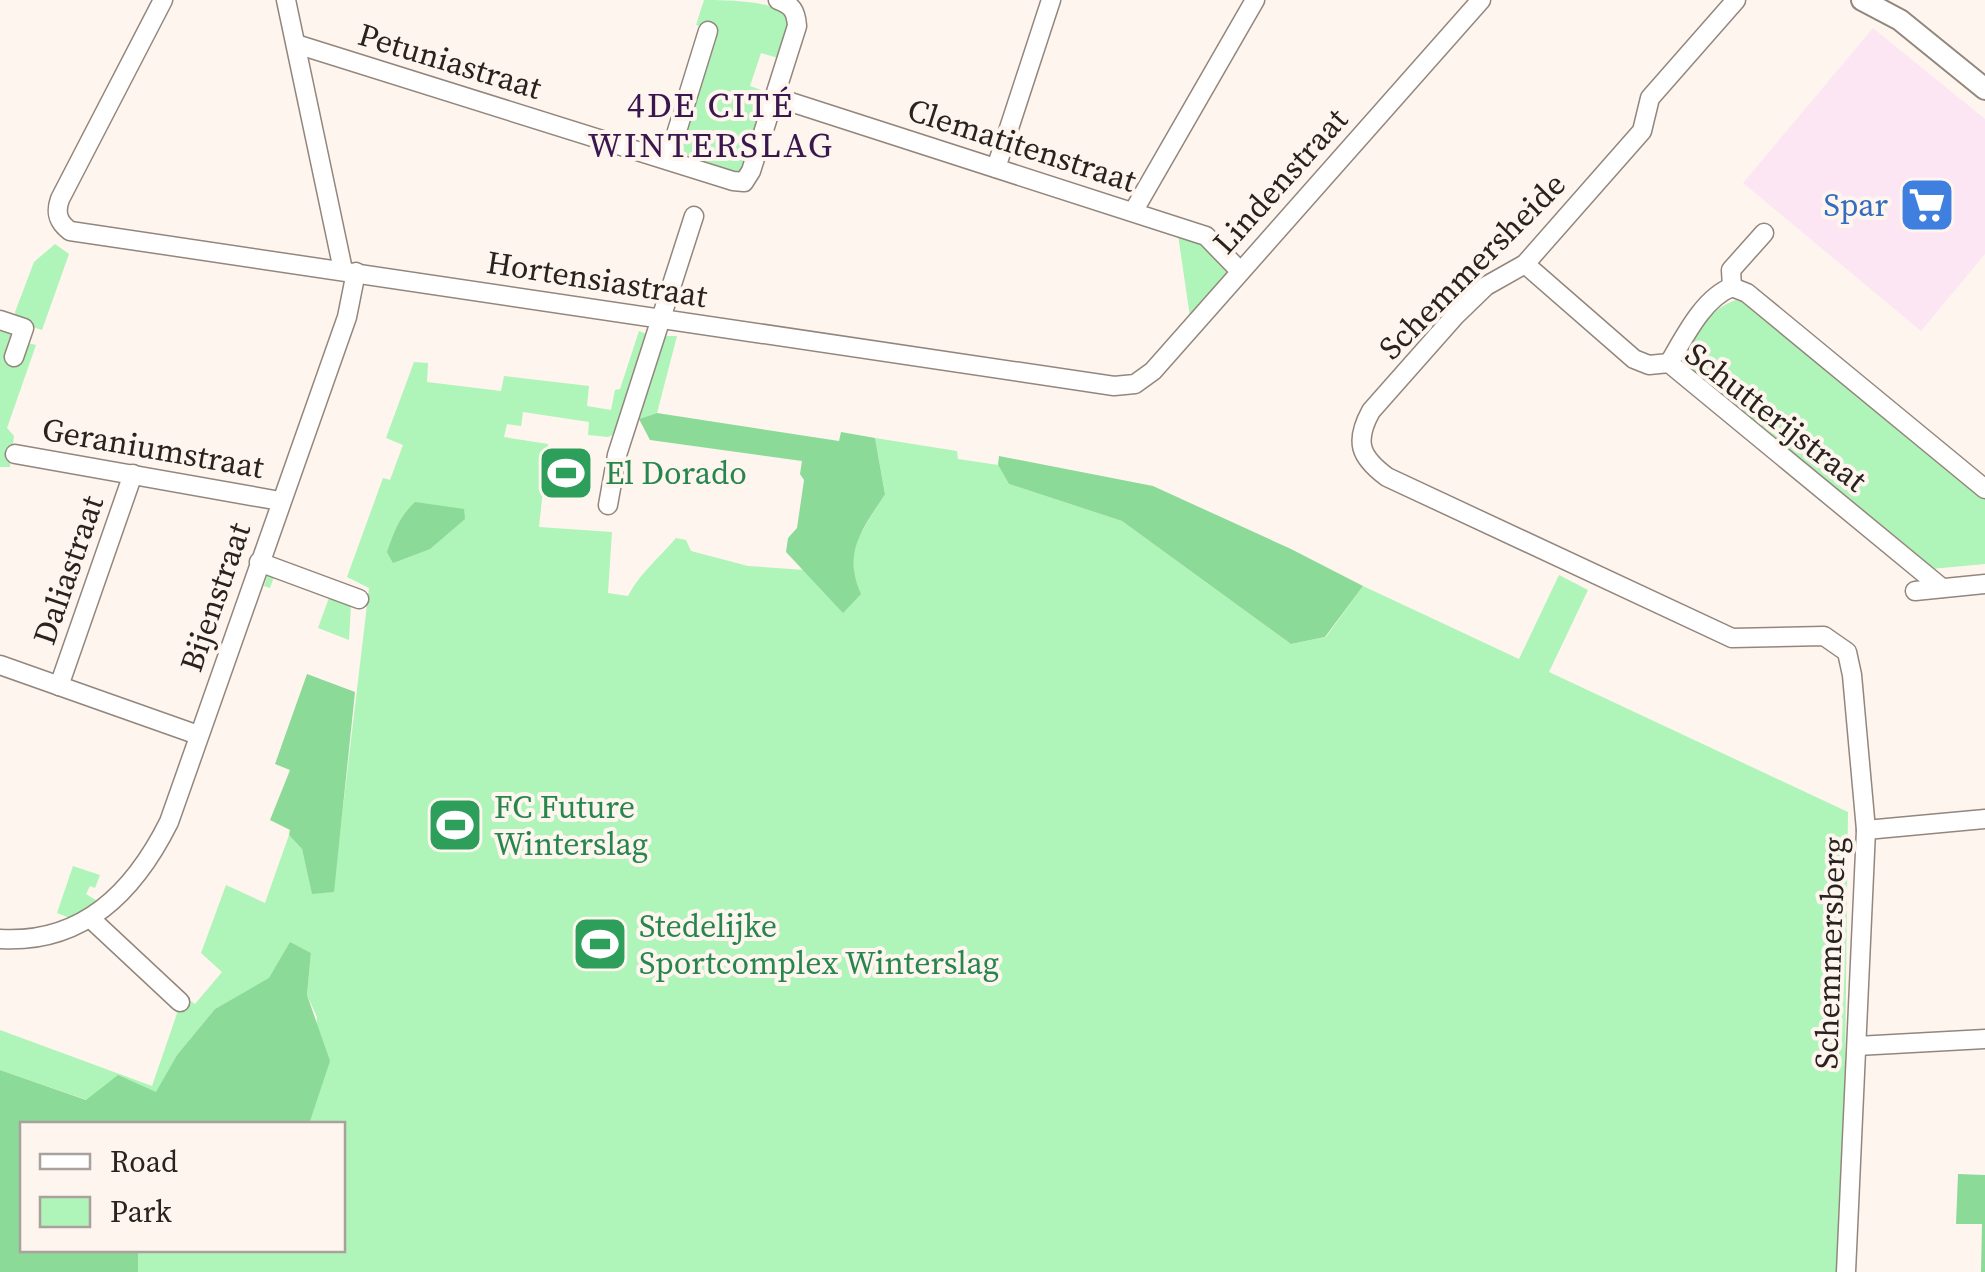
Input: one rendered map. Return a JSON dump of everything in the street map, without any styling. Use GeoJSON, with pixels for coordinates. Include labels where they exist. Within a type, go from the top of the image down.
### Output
{"type":"FeatureCollection","features":[{"type":"Feature","properties":{"kind":"street","name":"Hortensiastraat"},"geometry":{"type":"LineString","coordinates":[[163,0],[56,208],[58,219],[70,231],[1114,386]]}},
{"type":"Feature","properties":{"kind":"street","name":"Bijenstraat"},"geometry":{"type":"LineString","coordinates":[[0,939],[34,940],[70,930],[90,918],[132,880],[153,854],[169,822],[348,317],[350,271],[286,0]]}},
{"type":"Feature","properties":{"kind":"street"},"geometry":{"type":"LineString","coordinates":[[775,96],[797,26],[796,13],[789,4],[778,0]]}},
{"type":"Feature","properties":{"kind":"street"},"geometry":{"type":"LineString","coordinates":[[996,168],[1051,0]]}},
{"type":"Feature","properties":{"kind":"street"},"geometry":{"type":"LineString","coordinates":[[1133,212],[1256,0]]}},
{"type":"Feature","properties":{"kind":"street","name":"Lindenstraat"},"geometry":{"type":"LineString","coordinates":[[1114,386],[1135,384],[1152,371],[1482,0]]}},
{"type":"Feature","properties":{"kind":"street","name":"Schemmersheide"},"geometry":{"type":"LineString","coordinates":[[1736,0],[1650,98],[1642,131],[1525,264],[1486,286],[1455,316],[1371,411],[1362,427],[1360,443],[1368,464],[1387,477],[1732,638],[1813,635],[1836,641]]}},
{"type":"Feature","properties":{"kind":"street"},"geometry":{"type":"LineString","coordinates":[[1862,0],[1900,20],[1985,89]]}},
{"type":"Feature","properties":{"kind":"street"},"geometry":{"type":"LineString","coordinates":[[1884,0],[1900,20]]}},
{"type":"Feature","properties":{"kind":"street"},"geometry":{"type":"LineString","coordinates":[[668,160],[708,31]]}},
{"type":"Feature","properties":{"kind":"street","name":"Petuniastraat"},"geometry":{"type":"LineString","coordinates":[[296,44],[744,182],[775,96]]}},
{"type":"Feature","properties":{"kind":"street","name":"Clematitenstraat"},"geometry":{"type":"LineString","coordinates":[[775,96],[1206,236],[1239,270]]}},
{"type":"Feature","properties":{"kind":"street","name":"Hortensiastraat"},"geometry":{"type":"LineString","coordinates":[[608,506],[617,456],[694,216]]}},
{"type":"Feature","properties":{"kind":"street"},"geometry":{"type":"LineString","coordinates":[[1732,287],[1731,270],[1764,232]]}},
{"type":"Feature","properties":{"kind":"street","name":"Schutterijstraat"},"geometry":{"type":"LineString","coordinates":[[1525,264],[1634,358],[1649,365],[1669,363],[1942,588]]}},
{"type":"Feature","properties":{"kind":"street"},"geometry":{"type":"LineString","coordinates":[[1669,363],[1691,326],[1722,291],[1732,287],[1747,293],[1985,489]]}},
{"type":"Feature","properties":{"kind":"street"},"geometry":{"type":"LineString","coordinates":[[0,320],[24,328],[14,357]]}},
{"type":"Feature","properties":{"kind":"street","name":"Geraniumstraat"},"geometry":{"type":"LineString","coordinates":[[14,454],[280,501]]}},
{"type":"Feature","properties":{"kind":"street","name":"Daliastraat"},"geometry":{"type":"LineString","coordinates":[[58,686],[133,474]]}},
{"type":"Feature","properties":{"kind":"street"},"geometry":{"type":"LineString","coordinates":[[259,562],[359,600]]}},
{"type":"Feature","properties":{"kind":"street"},"geometry":{"type":"LineString","coordinates":[[1915,592],[1985,584]]}},
{"type":"Feature","properties":{"kind":"street","name":"Schemmersberg"},"geometry":{"type":"LineString","coordinates":[[1836,641],[1847,652],[1852,675],[1866,830],[1846,1272]]}},
{"type":"Feature","properties":{"kind":"street"},"geometry":{"type":"LineString","coordinates":[[0,665],[198,735]]}},
{"type":"Feature","properties":{"kind":"street"},"geometry":{"type":"LineString","coordinates":[[1866,830],[1985,820]]}},
{"type":"Feature","properties":{"kind":"street"},"geometry":{"type":"LineString","coordinates":[[90,918],[180,1002]]}},
{"type":"Feature","properties":{"kind":"street"},"geometry":{"type":"LineString","coordinates":[[1857,1046],[1985,1039]]}},
{"type":"Feature","properties":{"kind":"shaded area"},"geometry":{"type":"Polygon","coordinates":[[[1873,28],[1985,119],[1985,254],[1921,331],[1743,183],[1873,28]]]}},
{"type":"Feature","properties":{"kind":"green space"},"geometry":{"type":"Polygon","coordinates":[[[704,0],[764,5],[776,8],[789,19],[778,58],[761,53],[750,86],[767,92],[743,167],[737,174],[689,161],[680,147],[717,33],[696,25],[704,0]]]}},
{"type":"Feature","properties":{"kind":"green space"},"geometry":{"type":"Polygon","coordinates":[[[1178,235],[1201,242],[1227,270],[1224,281],[1190,317],[1178,235]]]}},
{"type":"Feature","properties":{"kind":"green space"},"geometry":{"type":"Polygon","coordinates":[[[55,244],[69,254],[42,330],[15,312],[34,262],[55,244]]]}},
{"type":"Feature","properties":{"kind":"green space"},"geometry":{"type":"Polygon","coordinates":[[[1736,300],[1753,306],[1985,497],[1985,564],[1931,569],[1690,369],[1690,348],[1700,327],[1716,311],[1736,300]]]}},
{"type":"Feature","properties":{"kind":"green space"},"geometry":{"type":"Polygon","coordinates":[[[0,328],[9,331],[13,340],[6,358],[19,364],[28,343],[36,345],[7,428],[14,436],[10,467],[0,467],[0,328]]]}},
{"type":"Feature","properties":{"kind":"green space"},"geometry":{"type":"Polygon","coordinates":[[[639,331],[646,334],[647,341],[617,433],[608,437],[588,435],[589,422],[523,412],[521,426],[507,424],[504,437],[548,444],[539,527],[612,532],[608,593],[628,596],[676,538],[686,540],[691,551],[748,566],[805,570],[843,612],[854,578],[853,546],[885,493],[875,438],[957,451],[958,459],[998,465],[1009,484],[1122,521],[1291,644],[1326,637],[1363,586],[1519,659],[1559,575],[1588,590],[1549,672],[1848,812],[1845,1070],[1837,1272],[138,1272],[138,1252],[345,1252],[345,1122],[309,1122],[317,1017],[307,995],[311,953],[290,943],[270,978],[215,1009],[177,1055],[156,1093],[87,1100],[0,1070],[0,1030],[152,1086],[183,996],[195,1004],[222,972],[201,953],[226,885],[265,903],[289,835],[302,849],[312,893],[333,892],[369,588],[347,577],[383,478],[390,480],[403,445],[386,438],[414,362],[428,363],[427,382],[501,391],[504,376],[589,386],[587,406],[611,410],[615,390],[620,389],[639,331]]]}},
{"type":"Feature","properties":{"kind":"green space"},"geometry":{"type":"Polygon","coordinates":[[[666,336],[677,336],[657,413],[639,419],[661,341],[666,336]]]}},
{"type":"Feature","properties":{"kind":"green space"},"geometry":{"type":"Polygon","coordinates":[[[657,413],[839,441],[841,432],[875,438],[885,494],[854,553],[861,594],[843,613],[786,552],[788,538],[797,528],[804,480],[800,474],[802,461],[650,440],[639,419],[657,413]]]}},
{"type":"Feature","properties":{"kind":"green space"},"geometry":{"type":"Polygon","coordinates":[[[999,456],[1153,486],[1363,586],[1325,637],[1291,644],[1122,521],[1009,484],[998,465],[999,456]]]}},
{"type":"Feature","properties":{"kind":"green space"},"geometry":{"type":"Polygon","coordinates":[[[415,502],[464,509],[465,519],[430,549],[393,563],[387,552],[401,519],[415,502]]]}},
{"type":"Feature","properties":{"kind":"green space"},"geometry":{"type":"Polygon","coordinates":[[[269,570],[331,593],[351,605],[349,640],[318,628],[330,595],[275,574],[270,588],[264,586],[269,570]]]}},
{"type":"Feature","properties":{"kind":"green space"},"geometry":{"type":"Polygon","coordinates":[[[307,674],[355,692],[334,892],[312,894],[302,849],[289,835],[290,830],[270,820],[290,770],[275,764],[307,674]]]}},
{"type":"Feature","properties":{"kind":"green space"},"geometry":{"type":"Polygon","coordinates":[[[73,866],[100,875],[95,888],[90,886],[86,894],[99,902],[75,920],[57,913],[73,866]]]}},
{"type":"Feature","properties":{"kind":"green space"},"geometry":{"type":"Polygon","coordinates":[[[290,942],[311,953],[307,995],[330,1061],[310,1122],[20,1122],[20,1252],[138,1252],[138,1272],[0,1272],[0,1070],[86,1100],[118,1075],[156,1092],[177,1055],[215,1009],[269,978],[290,942]]]}},
{"type":"Feature","properties":{"kind":"green space"},"geometry":{"type":"Polygon","coordinates":[[[1958,1174],[1985,1175],[1985,1272],[1981,1272],[1982,1224],[1956,1224],[1958,1174]]]}},
{"type":"Feature","properties":{"kind":"place","name":"Spar"},"geometry":{"type":"Point","coordinates":[1927,205]}},
{"type":"Feature","properties":{"kind":"place","name":"El Dorado"},"geometry":{"type":"Point","coordinates":[566,473]}},
{"type":"Feature","properties":{"kind":"place","name":"FC Future Winterslag"},"geometry":{"type":"Point","coordinates":[455,825]}},
{"type":"Feature","properties":{"kind":"place","name":"Stedelijke Sportcomplex Winterslag"},"geometry":{"type":"Point","coordinates":[600,944]}},
{"type":"Feature","properties":{"kind":"district","name":"4DE CITÉ WINTERSLAG"},"geometry":{"type":"Point","coordinates":[711,125]}}]}
